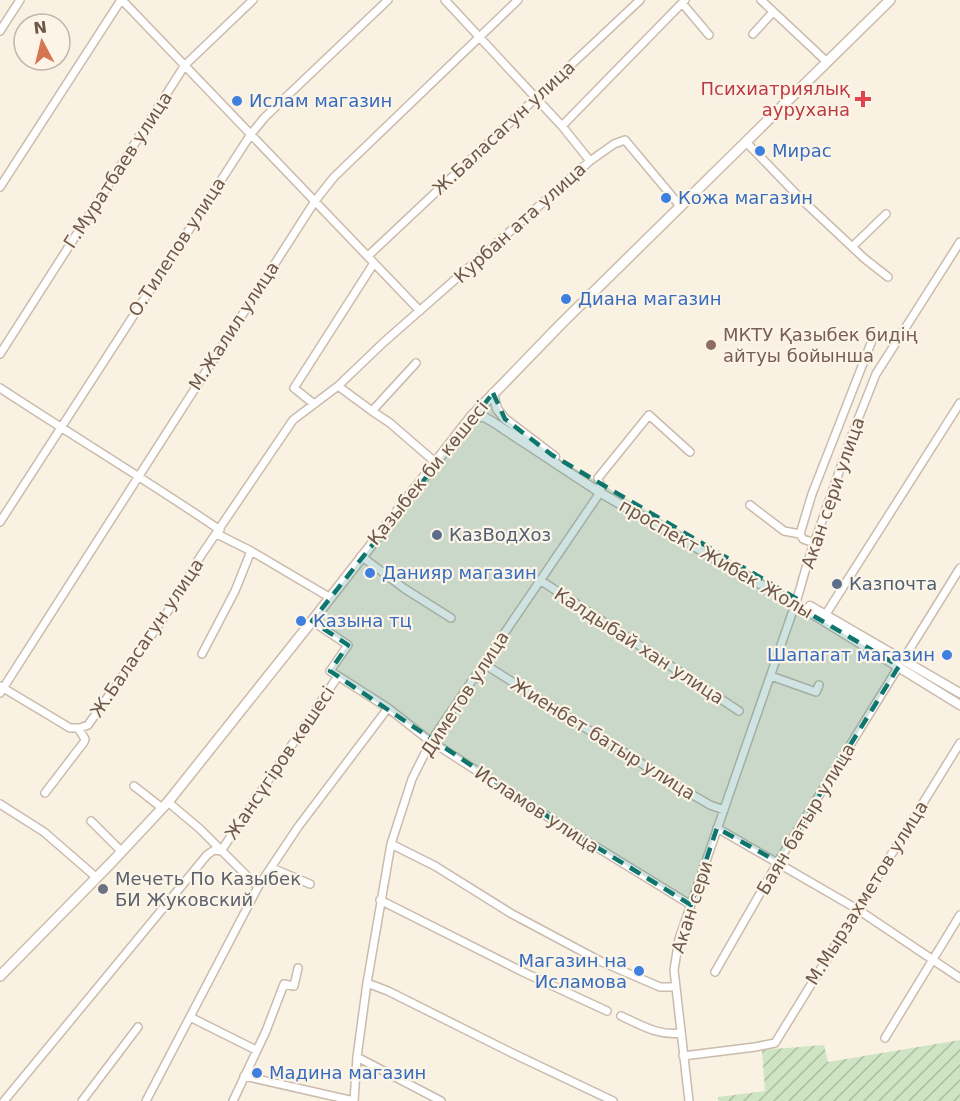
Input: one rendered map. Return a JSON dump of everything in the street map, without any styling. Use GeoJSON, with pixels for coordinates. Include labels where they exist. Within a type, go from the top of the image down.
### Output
{"type":"FeatureCollection","features":[{"type":"Feature","properties":{"kind":"main road","name":"Қазыбек би көшесі"},"geometry":{"type":"LineString","coordinates":[[0,976],[165,805],[471,417],[747,143],[826,61],[890,0]]}},
{"type":"Feature","properties":{"kind":"street"},"geometry":{"type":"LineString","coordinates":[[0,31],[20,0]]}},
{"type":"Feature","properties":{"kind":"street"},"geometry":{"type":"LineString","coordinates":[[0,187],[122,0],[420,311]]}},
{"type":"Feature","properties":{"kind":"street","name":"Г.Муратбаев улица"},"geometry":{"type":"LineString","coordinates":[[0,354],[185,65],[253,0]]}},
{"type":"Feature","properties":{"kind":"street","name":"О.Тилепов улица"},"geometry":{"type":"LineString","coordinates":[[0,522],[251,134],[264,117],[388,0]]}},
{"type":"Feature","properties":{"kind":"street","name":"Курбан ата улица"},"geometry":{"type":"LineString","coordinates":[[314,404],[338,386],[384,342],[590,161],[537,97],[445,0]]}},
{"type":"Feature","properties":{"kind":"street","name":"М.Жалил улица"},"geometry":{"type":"LineString","coordinates":[[1,689],[315,201],[334,177],[518,0]]}},
{"type":"Feature","properties":{"kind":"street","name":"Ж.Баласагун улица"},"geometry":{"type":"LineString","coordinates":[[368,256],[640,0]]}},
{"type":"Feature","properties":{"kind":"street"},"geometry":{"type":"LineString","coordinates":[[761,0],[826,61]]}},
{"type":"Feature","properties":{"kind":"street"},"geometry":{"type":"LineString","coordinates":[[562,126],[683,1],[708,34]]}},
{"type":"Feature","properties":{"kind":"street"},"geometry":{"type":"LineString","coordinates":[[753,34],[773,12]]}},
{"type":"Feature","properties":{"kind":"street"},"geometry":{"type":"LineString","coordinates":[[590,161],[625,140],[681,207]]}},
{"type":"Feature","properties":{"kind":"street"},"geometry":{"type":"LineString","coordinates":[[747,143],[852,247],[888,278]]}},
{"type":"Feature","properties":{"kind":"street"},"geometry":{"type":"LineString","coordinates":[[852,247],[886,214]]}},
{"type":"Feature","properties":{"kind":"street","name":"Акан сери улица"},"geometry":{"type":"LineString","coordinates":[[717,828],[771,676],[814,543],[876,374],[960,242]]}},
{"type":"Feature","properties":{"kind":"street"},"geometry":{"type":"LineString","coordinates":[[314,404],[294,388],[374,263]]}},
{"type":"Feature","properties":{"kind":"street"},"geometry":{"type":"LineString","coordinates":[[800,534],[812,494],[873,338]]}},
{"type":"Feature","properties":{"kind":"street"},"geometry":{"type":"LineString","coordinates":[[372,411],[416,363]]}},
{"type":"Feature","properties":{"kind":"street"},"geometry":{"type":"LineString","coordinates":[[338,386],[390,423],[435,462]]}},
{"type":"Feature","properties":{"kind":"street"},"geometry":{"type":"LineString","coordinates":[[0,388],[60,428],[138,475],[219,532],[329,597]]}},
{"type":"Feature","properties":{"kind":"street","name":"проспект Жибек Жолы"},"geometry":{"type":"LineString","coordinates":[[493,393],[497,409],[505,419],[600,490]]}},
{"type":"Feature","properties":{"kind":"street"},"geometry":{"type":"LineString","coordinates":[[824,617],[960,403]]}},
{"type":"Feature","properties":{"kind":"street","name":"Ж.Баласагун улица"},"geometry":{"type":"LineString","coordinates":[[45,793],[84,742],[85,739],[78,728],[88,725],[165,616],[183,585],[293,420],[314,404]]}},
{"type":"Feature","properties":{"kind":"street","name":"Диметов улица"},"geometry":{"type":"LineString","coordinates":[[354,1101],[357,1057],[367,983],[391,844],[412,779],[431,741],[600,490],[598,478],[649,415],[690,452]]}},
{"type":"Feature","properties":{"kind":"street","name":"проспект Жибек Жолы"},"geometry":{"type":"LineString","coordinates":[[471,417],[484,417],[493,422],[600,490],[901,663],[960,693]]}},
{"type":"Feature","properties":{"kind":"street"},"geometry":{"type":"LineString","coordinates":[[750,505],[784,531],[800,534],[804,539],[814,543]]}},
{"type":"Feature","properties":{"kind":"street"},"geometry":{"type":"LineString","coordinates":[[202,654],[235,591],[251,551]]}},
{"type":"Feature","properties":{"kind":"street"},"geometry":{"type":"LineString","coordinates":[[361,556],[450,618]]}},
{"type":"Feature","properties":{"kind":"street","name":"Баян батыр улица"},"geometry":{"type":"LineString","coordinates":[[715,972],[778,862],[960,568]]}},
{"type":"Feature","properties":{"kind":"street","name":"Калдыбай хан улица"},"geometry":{"type":"LineString","coordinates":[[540,580],[739,711]]}},
{"type":"Feature","properties":{"kind":"street","name":"Жансүгіров көшесі"},"geometry":{"type":"LineString","coordinates":[[4,1101],[207,855],[214,850],[221,851],[338,676],[330,671],[348,645],[312,621]]}},
{"type":"Feature","properties":{"kind":"street","name":"проспект Жибек Жолы"},"geometry":{"type":"LineString","coordinates":[[901,663],[960,705]]}},
{"type":"Feature","properties":{"kind":"street","name":"Жиенбет батыр улица"},"geometry":{"type":"LineString","coordinates":[[484,664],[679,787],[710,805],[724,810]]}},
{"type":"Feature","properties":{"kind":"street","name":"Исламов улица"},"geometry":{"type":"LineString","coordinates":[[338,676],[388,708],[431,741],[559,824],[691,905]]}},
{"type":"Feature","properties":{"kind":"street"},"geometry":{"type":"LineString","coordinates":[[771,676],[816,692],[819,684]]}},
{"type":"Feature","properties":{"kind":"street"},"geometry":{"type":"LineString","coordinates":[[1,689],[58,722],[70,728],[78,728]]}},
{"type":"Feature","properties":{"kind":"street"},"geometry":{"type":"LineString","coordinates":[[146,1101],[258,887],[298,827],[388,708]]}},
{"type":"Feature","properties":{"kind":"street","name":"М.Мырзахметов улица"},"geometry":{"type":"LineString","coordinates":[[683,1056],[775,1043],[960,743]]}},
{"type":"Feature","properties":{"kind":"street"},"geometry":{"type":"LineString","coordinates":[[134,786],[200,829],[258,887]]}},
{"type":"Feature","properties":{"kind":"street"},"geometry":{"type":"LineString","coordinates":[[0,804],[44,832],[97,878]]}},
{"type":"Feature","properties":{"kind":"street"},"geometry":{"type":"LineString","coordinates":[[91,821],[122,852]]}},
{"type":"Feature","properties":{"kind":"street"},"geometry":{"type":"LineString","coordinates":[[717,828],[857,909],[960,978]]}},
{"type":"Feature","properties":{"kind":"street","name":"Акан сери"},"geometry":{"type":"LineString","coordinates":[[689,1101],[675,987],[675,954],[717,828]]}},
{"type":"Feature","properties":{"kind":"street"},"geometry":{"type":"LineString","coordinates":[[391,844],[435,867],[512,914],[602,962],[660,987],[675,987]]}},
{"type":"Feature","properties":{"kind":"street"},"geometry":{"type":"LineString","coordinates":[[272,868],[310,884]]}},
{"type":"Feature","properties":{"kind":"street"},"geometry":{"type":"LineString","coordinates":[[380,900],[514,968],[607,1011]]}},
{"type":"Feature","properties":{"kind":"street"},"geometry":{"type":"LineString","coordinates":[[885,1038],[960,915]]}},
{"type":"Feature","properties":{"kind":"street"},"geometry":{"type":"LineString","coordinates":[[234,1101],[284,984],[294,986],[298,968]]}},
{"type":"Feature","properties":{"kind":"street"},"geometry":{"type":"LineString","coordinates":[[367,983],[388,991],[613,1101]]}},
{"type":"Feature","properties":{"kind":"street"},"geometry":{"type":"LineString","coordinates":[[621,1016],[656,1032],[680,1033]]}},
{"type":"Feature","properties":{"kind":"street"},"geometry":{"type":"LineString","coordinates":[[190,1017],[256,1050]]}},
{"type":"Feature","properties":{"kind":"street"},"geometry":{"type":"LineString","coordinates":[[82,1101],[138,1027]]}},
{"type":"Feature","properties":{"kind":"street"},"geometry":{"type":"LineString","coordinates":[[357,1057],[441,1101]]}},
{"type":"Feature","properties":{"kind":"street"},"geometry":{"type":"LineString","coordinates":[[244,1076],[354,1101]]}},
{"type":"Feature","properties":{"kind":"highlighted area"},"geometry":{"type":"Polygon","coordinates":[[[493,393],[505,419],[552,455],[797,599],[795,605],[899,666],[778,862],[717,828],[691,905],[559,824],[330,671],[348,645],[312,621],[493,393]]]}},
{"type":"Feature","properties":{"kind":"green space"},"geometry":{"type":"Polygon","coordinates":[[[960,1040],[960,1101],[718,1101],[718,1097],[765,1091],[762,1050],[824,1045],[828,1062],[960,1040]]]}},
{"type":"Feature","properties":{"kind":"place","name":"Психиатриялық аурухана"},"geometry":{"type":"Point","coordinates":[863,99]}},
{"type":"Feature","properties":{"kind":"place","name":"Ислам магазин"},"geometry":{"type":"Point","coordinates":[237,101]}},
{"type":"Feature","properties":{"kind":"place","name":"Мирас"},"geometry":{"type":"Point","coordinates":[760,151]}},
{"type":"Feature","properties":{"kind":"place","name":"Кожа магазин"},"geometry":{"type":"Point","coordinates":[666,198]}},
{"type":"Feature","properties":{"kind":"place","name":"Диана магазин"},"geometry":{"type":"Point","coordinates":[566,299]}},
{"type":"Feature","properties":{"kind":"place","name":"МКТУ Қазыбек бидің айтуы бойынша"},"geometry":{"type":"Point","coordinates":[711,345]}},
{"type":"Feature","properties":{"kind":"place","name":"КазВодХоз"},"geometry":{"type":"Point","coordinates":[437,535]}},
{"type":"Feature","properties":{"kind":"place","name":"Данияр магазин"},"geometry":{"type":"Point","coordinates":[370,573]}},
{"type":"Feature","properties":{"kind":"place","name":"Казпочта"},"geometry":{"type":"Point","coordinates":[837,584]}},
{"type":"Feature","properties":{"kind":"place","name":"Казына тц"},"geometry":{"type":"Point","coordinates":[301,621]}},
{"type":"Feature","properties":{"kind":"place","name":"Шапагат магазин"},"geometry":{"type":"Point","coordinates":[947,655]}},
{"type":"Feature","properties":{"kind":"place","name":"Мечеть По Казыбек БИ Жуковский"},"geometry":{"type":"Point","coordinates":[103,889]}},
{"type":"Feature","properties":{"kind":"place","name":"Магазин на Исламова"},"geometry":{"type":"Point","coordinates":[639,971]}},
{"type":"Feature","properties":{"kind":"place","name":"Мадина магазин"},"geometry":{"type":"Point","coordinates":[257,1073]}}]}
